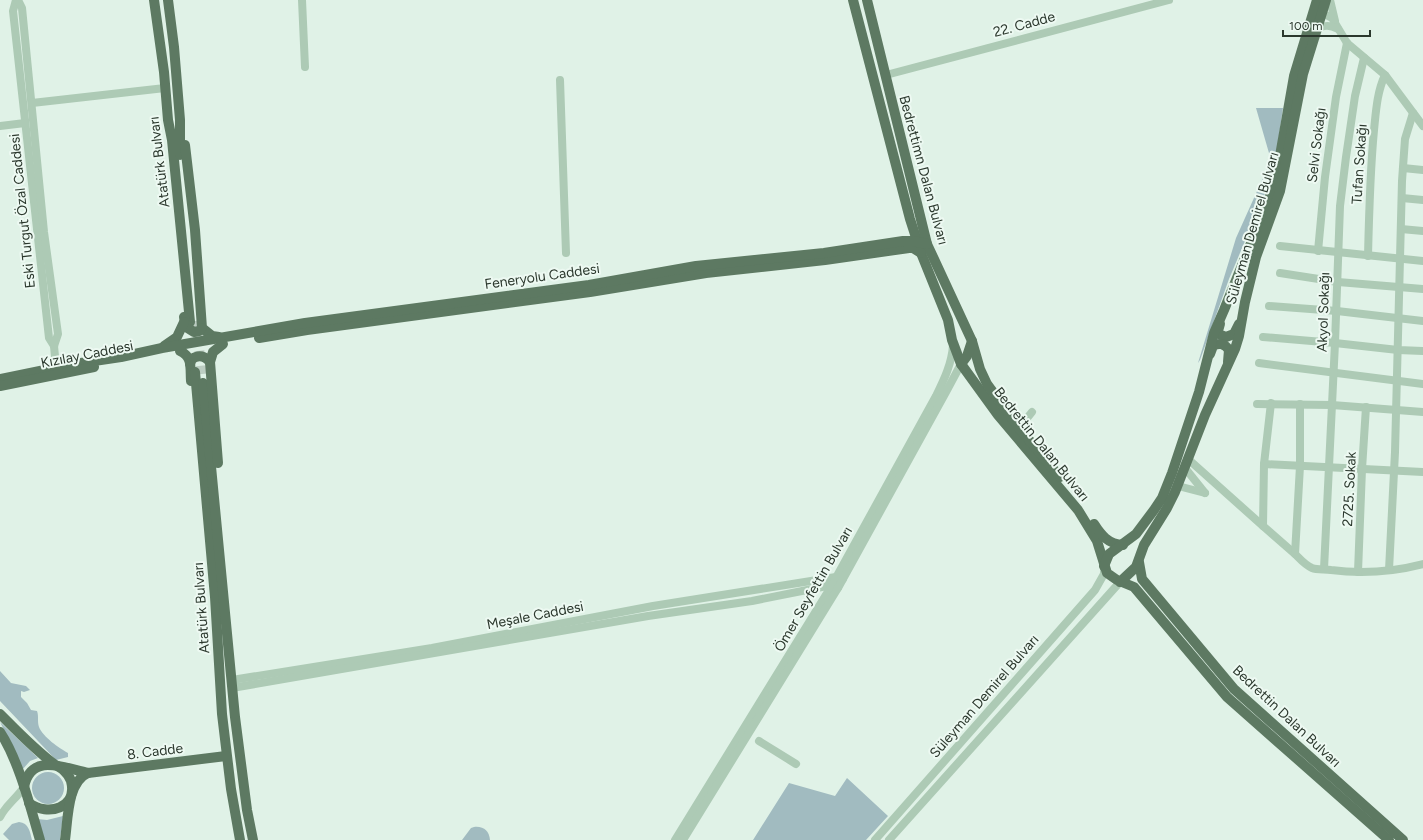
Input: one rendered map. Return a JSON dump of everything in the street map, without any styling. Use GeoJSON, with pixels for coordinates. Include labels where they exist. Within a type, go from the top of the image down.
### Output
{"type":"FeatureCollection","features":[{"type":"Feature","properties":{"kind":"main road","name":"Atatürk Bulvarı"},"geometry":{"type":"LineString","coordinates":[[154,0],[168,120],[167,140],[173,219],[193,323]]}},
{"type":"Feature","properties":{"kind":"main road","name":"Atatürk Bulvarı"},"geometry":{"type":"LineString","coordinates":[[168,0],[174,47],[180,120],[186,149],[195,230],[193,323]]}},
{"type":"Feature","properties":{"kind":"main road","name":"Bedrettimn Dalan Bulvarı"},"geometry":{"type":"LineString","coordinates":[[853,0],[910,219],[972,341]]}},
{"type":"Feature","properties":{"kind":"main road","name":"Bedrettimn Dalan Bulvarı"},"geometry":{"type":"LineString","coordinates":[[867,0],[886,75],[922,243],[921,253],[949,325],[953,342]]}},
{"type":"Feature","properties":{"kind":"main road","name":"Süleyman Demirel Bulvarı"},"geometry":{"type":"LineString","coordinates":[[1120,582],[1136,567],[1144,545],[1167,508],[1178,486],[1205,415],[1238,342],[1242,317],[1256,257],[1280,191],[1303,74],[1316,31],[1317,0]]}},
{"type":"Feature","properties":{"kind":"main road","name":"Süleyman Demirel Bulvarı"},"geometry":{"type":"LineString","coordinates":[[1104,566],[1109,554],[1136,534],[1154,510],[1162,498],[1172,473],[1199,392],[1214,333],[1274,184],[1294,76],[1317,14],[1326,0]]}},
{"type":"Feature","properties":{"kind":"main road"},"geometry":{"type":"LineString","coordinates":[[901,241],[905,238],[911,227],[910,219]]}},
{"type":"Feature","properties":{"kind":"main road","name":"Feneryolu Caddesi"},"geometry":{"type":"LineString","coordinates":[[180,351],[344,315],[589,285],[696,266],[824,253],[901,241],[922,243]]}},
{"type":"Feature","properties":{"kind":"main road","name":"Feneryolu Caddesi"},"geometry":{"type":"LineString","coordinates":[[162,348],[590,292],[706,273],[825,260],[909,248],[913,248],[921,253]]}},
{"type":"Feature","properties":{"kind":"main road"},"geometry":{"type":"LineString","coordinates":[[1224,310],[1218,331],[1222,336],[1226,337],[1234,334],[1242,317]]}},
{"type":"Feature","properties":{"kind":"main road"},"geometry":{"type":"LineString","coordinates":[[949,325],[953,327],[958,326],[960,315]]}},
{"type":"Feature","properties":{"kind":"main road"},"geometry":{"type":"LineString","coordinates":[[162,348],[193,323],[222,341],[213,352],[210,362],[224,541],[222,573]]}},
{"type":"Feature","properties":{"kind":"main road"},"geometry":{"type":"LineString","coordinates":[[953,342],[960,334],[965,333],[972,341],[967,356],[961,364]]}},
{"type":"Feature","properties":{"kind":"main road","name":"Bedrettin Dalan Bulvarı"},"geometry":{"type":"LineString","coordinates":[[972,341],[980,369],[987,384],[1019,428],[1090,515],[1103,536],[1108,541],[1122,545]]}},
{"type":"Feature","properties":{"kind":"main road","name":"Bedrettin Dalan Bulvarı"},"geometry":{"type":"LineString","coordinates":[[953,342],[961,364],[998,414],[1078,510],[1097,541],[1104,566]]}},
{"type":"Feature","properties":{"kind":"main road"},"geometry":{"type":"LineString","coordinates":[[1207,362],[1214,346],[1222,344],[1227,347],[1229,355],[1226,370]]}},
{"type":"Feature","properties":{"kind":"main road","name":"Kızılay Caddesi"},"geometry":{"type":"LineString","coordinates":[[0,379],[56,367],[121,357],[162,348]]}},
{"type":"Feature","properties":{"kind":"main road"},"geometry":{"type":"LineString","coordinates":[[180,351],[188,355],[196,370]]}},
{"type":"Feature","properties":{"kind":"main road","name":"Kızılay Caddesi"},"geometry":{"type":"LineString","coordinates":[[0,386],[180,351]]}},
{"type":"Feature","properties":{"kind":"main road"},"geometry":{"type":"LineString","coordinates":[[196,370],[192,359],[198,356],[205,357],[210,362]]}},
{"type":"Feature","properties":{"kind":"main road","name":"Atatürk Bulvarı"},"geometry":{"type":"LineString","coordinates":[[196,370],[222,573],[241,765],[253,840]]}},
{"type":"Feature","properties":{"kind":"main road","name":"Atatürk Bulvarı"},"geometry":{"type":"LineString","coordinates":[[196,370],[207,564],[215,597],[226,756],[240,840]]}},
{"type":"Feature","properties":{"kind":"main road","name":"Bedrettin Dalan Bulvarı"},"geometry":{"type":"LineString","coordinates":[[1139,562],[1142,579],[1234,689],[1403,840]]}},
{"type":"Feature","properties":{"kind":"main road"},"geometry":{"type":"LineString","coordinates":[[1104,566],[1109,575],[1120,582]]}},
{"type":"Feature","properties":{"kind":"main road","name":"Bedrettin Dalan Bulvarı"},"geometry":{"type":"LineString","coordinates":[[1120,582],[1134,587],[1227,697],[1388,840]]}},
{"type":"Feature","properties":{"kind":"main road"},"geometry":{"type":"LineString","coordinates":[[220,680],[232,684]]}},
{"type":"Feature","properties":{"kind":"main road"},"geometry":{"type":"LineString","coordinates":[[0,714],[30,744],[64,770],[70,777],[72,786],[65,840]]}},
{"type":"Feature","properties":{"kind":"main road"},"geometry":{"type":"LineString","coordinates":[[0,732],[11,753],[24,787],[40,840]]}},
{"type":"Feature","properties":{"kind":"main road","name":"8. Cadde"},"geometry":{"type":"LineString","coordinates":[[57,766],[88,773],[226,756]]}},
{"type":"Feature","properties":{"kind":"main road"},"geometry":{"type":"LineString","coordinates":[[24,787],[29,775],[36,768],[47,765],[57,766]]}},
{"type":"Feature","properties":{"kind":"main road"},"geometry":{"type":"LineString","coordinates":[[29,803],[44,810],[56,809],[65,805],[80,778],[88,773]]}},
{"type":"Feature","properties":{"kind":"street","name":"Eski Turgut Özal Caddesi"},"geometry":{"type":"LineString","coordinates":[[17,0],[22,8],[44,232],[58,334],[54,346],[56,367]]}},
{"type":"Feature","properties":{"kind":"street","name":"Eski Turgut Özal Caddesi"},"geometry":{"type":"LineString","coordinates":[[17,0],[13,11],[49,338],[54,346]]}},
{"type":"Feature","properties":{"kind":"street"},"geometry":{"type":"LineString","coordinates":[[302,0],[305,68]]}},
{"type":"Feature","properties":{"kind":"street","name":"22. Cadde"},"geometry":{"type":"LineString","coordinates":[[886,75],[1169,0]]}},
{"type":"Feature","properties":{"kind":"street"},"geometry":{"type":"LineString","coordinates":[[1330,0],[1338,29]]}},
{"type":"Feature","properties":{"kind":"street"},"geometry":{"type":"LineString","coordinates":[[1317,14],[1332,18],[1347,43],[1385,75],[1423,126]]}},
{"type":"Feature","properties":{"kind":"street"},"geometry":{"type":"LineString","coordinates":[[1316,31],[1326,26],[1338,29]]}},
{"type":"Feature","properties":{"kind":"street","name":"Selvi Sokağı"},"geometry":{"type":"LineString","coordinates":[[1318,250],[1325,177],[1336,97],[1347,43]]}},
{"type":"Feature","properties":{"kind":"street","name":"Akyol Sokağı"},"geometry":{"type":"LineString","coordinates":[[1324,569],[1334,373],[1340,206],[1355,96],[1364,58]]}},
{"type":"Feature","properties":{"kind":"street","name":"Tufan Sokağı"},"geometry":{"type":"LineString","coordinates":[[1368,256],[1372,148],[1380,87],[1385,75]]}},
{"type":"Feature","properties":{"kind":"street"},"geometry":{"type":"LineString","coordinates":[[560,80],[566,253]]}},
{"type":"Feature","properties":{"kind":"street"},"geometry":{"type":"LineString","coordinates":[[32,103],[165,88]]}},
{"type":"Feature","properties":{"kind":"street"},"geometry":{"type":"LineString","coordinates":[[1389,570],[1398,380],[1403,168],[1405,139],[1413,113]]}},
{"type":"Feature","properties":{"kind":"street"},"geometry":{"type":"LineString","coordinates":[[0,126],[25,123]]}},
{"type":"Feature","properties":{"kind":"street"},"geometry":{"type":"LineString","coordinates":[[1403,168],[1423,170]]}},
{"type":"Feature","properties":{"kind":"street"},"geometry":{"type":"LineString","coordinates":[[1402,198],[1423,200]]}},
{"type":"Feature","properties":{"kind":"street"},"geometry":{"type":"LineString","coordinates":[[1401,229],[1423,231]]}},
{"type":"Feature","properties":{"kind":"street"},"geometry":{"type":"LineString","coordinates":[[1280,246],[1400,260],[1423,261]]}},
{"type":"Feature","properties":{"kind":"street"},"geometry":{"type":"LineString","coordinates":[[1280,273],[1338,282],[1423,289]]}},
{"type":"Feature","properties":{"kind":"street"},"geometry":{"type":"LineString","coordinates":[[1269,306],[1336,311],[1423,321]]}},
{"type":"Feature","properties":{"kind":"street"},"geometry":{"type":"LineString","coordinates":[[1263,337],[1423,351]]}},
{"type":"Feature","properties":{"kind":"street","name":"Ömer Seyfettin Bulvarı"},"geometry":{"type":"LineString","coordinates":[[840,578],[940,388],[950,363],[953,352],[953,342]]}},
{"type":"Feature","properties":{"kind":"street"},"geometry":{"type":"LineString","coordinates":[[1259,363],[1423,384]]}},
{"type":"Feature","properties":{"kind":"street","name":"Ömer Seyfettin Bulvarı"},"geometry":{"type":"LineString","coordinates":[[675,840],[840,578],[961,364]]}},
{"type":"Feature","properties":{"kind":"street"},"geometry":{"type":"LineString","coordinates":[[1257,404],[1332,405],[1423,412]]}},
{"type":"Feature","properties":{"kind":"street"},"geometry":{"type":"LineString","coordinates":[[1263,526],[1264,464],[1271,404]]}},
{"type":"Feature","properties":{"kind":"street"},"geometry":{"type":"LineString","coordinates":[[1295,554],[1300,466],[1300,404]]}},
{"type":"Feature","properties":{"kind":"street","name":"2725. Sokak"},"geometry":{"type":"LineString","coordinates":[[1358,572],[1366,407]]}},
{"type":"Feature","properties":{"kind":"street"},"geometry":{"type":"LineString","coordinates":[[1019,428],[1032,412]]}},
{"type":"Feature","properties":{"kind":"street"},"geometry":{"type":"LineString","coordinates":[[1178,486],[1205,493],[1187,464]]}},
{"type":"Feature","properties":{"kind":"street"},"geometry":{"type":"LineString","coordinates":[[1187,464],[1312,568],[1345,572],[1376,572],[1423,564]]}},
{"type":"Feature","properties":{"kind":"street"},"geometry":{"type":"LineString","coordinates":[[1264,464],[1423,472]]}},
{"type":"Feature","properties":{"kind":"street","name":"Süleyman Demirel Bulvarı"},"geometry":{"type":"LineString","coordinates":[[875,840],[1095,590],[1104,574],[1104,566]]}},
{"type":"Feature","properties":{"kind":"street","name":"Meşale Caddesi"},"geometry":{"type":"LineString","coordinates":[[232,684],[652,606],[840,578]]}},
{"type":"Feature","properties":{"kind":"street","name":"Süleyman Demirel Bulvarı"},"geometry":{"type":"LineString","coordinates":[[889,840],[1120,582]]}},
{"type":"Feature","properties":{"kind":"street","name":"Ömer Seyfettin Bulvarı"},"geometry":{"type":"LineString","coordinates":[[683,840],[835,586]]}},
{"type":"Feature","properties":{"kind":"street","name":"Meşale Caddesi"},"geometry":{"type":"LineString","coordinates":[[232,684],[752,601],[835,586]]}},
{"type":"Feature","properties":{"kind":"street"},"geometry":{"type":"LineString","coordinates":[[759,741],[796,764]]}},
{"type":"Feature","properties":{"kind":"street"},"geometry":{"type":"LineString","coordinates":[[2,814],[24,787]]}},
{"type":"Feature","properties":{"kind":"street"},"geometry":{"type":"LineString","coordinates":[[2,814],[20,801],[29,803]]}},
{"type":"Feature","properties":{"kind":"shaded area"},"geometry":{"type":"Polygon","coordinates":[[[1256,108],[1283,108],[1272,176],[1229,279],[1198,363],[1236,238],[1271,160],[1256,108]]]}},
{"type":"Feature","properties":{"kind":"shaded area"},"geometry":{"type":"Polygon","coordinates":[[[0,671],[11,683],[26,686],[30,690],[24,692],[21,691],[21,697],[31,710],[37,711],[38,725],[44,735],[68,753],[68,757],[56,760],[0,701],[0,671]]]}},
{"type":"Feature","properties":{"kind":"shaded area"},"geometry":{"type":"Polygon","coordinates":[[[0,722],[38,758],[30,761],[22,770],[14,749],[0,722]]]}},
{"type":"Feature","properties":{"kind":"shaded area"},"geometry":{"type":"Polygon","coordinates":[[[48,772],[59,777],[64,788],[59,799],[48,804],[37,799],[32,788],[37,777],[48,772]]]}},
{"type":"Feature","properties":{"kind":"shaded area"},"geometry":{"type":"Polygon","coordinates":[[[847,778],[888,816],[866,840],[753,840],[789,783],[835,796],[847,778]]]}},
{"type":"Feature","properties":{"kind":"shaded area"},"geometry":{"type":"Polygon","coordinates":[[[63,816],[60,840],[45,840],[37,819],[47,820],[63,816]]]}},
{"type":"Feature","properties":{"kind":"shaded area"},"geometry":{"type":"Polygon","coordinates":[[[19,822],[27,826],[32,840],[9,840],[3,834],[12,824],[19,822]]]}},
{"type":"Feature","properties":{"kind":"shaded area"},"geometry":{"type":"Polygon","coordinates":[[[471,828],[483,828],[488,834],[490,840],[462,840],[471,828]]]}},
{"type":"Feature","properties":{"kind":"tunnel"},"geometry":{"type":"LineString","coordinates":[[196,321],[202,374]]}}]}
